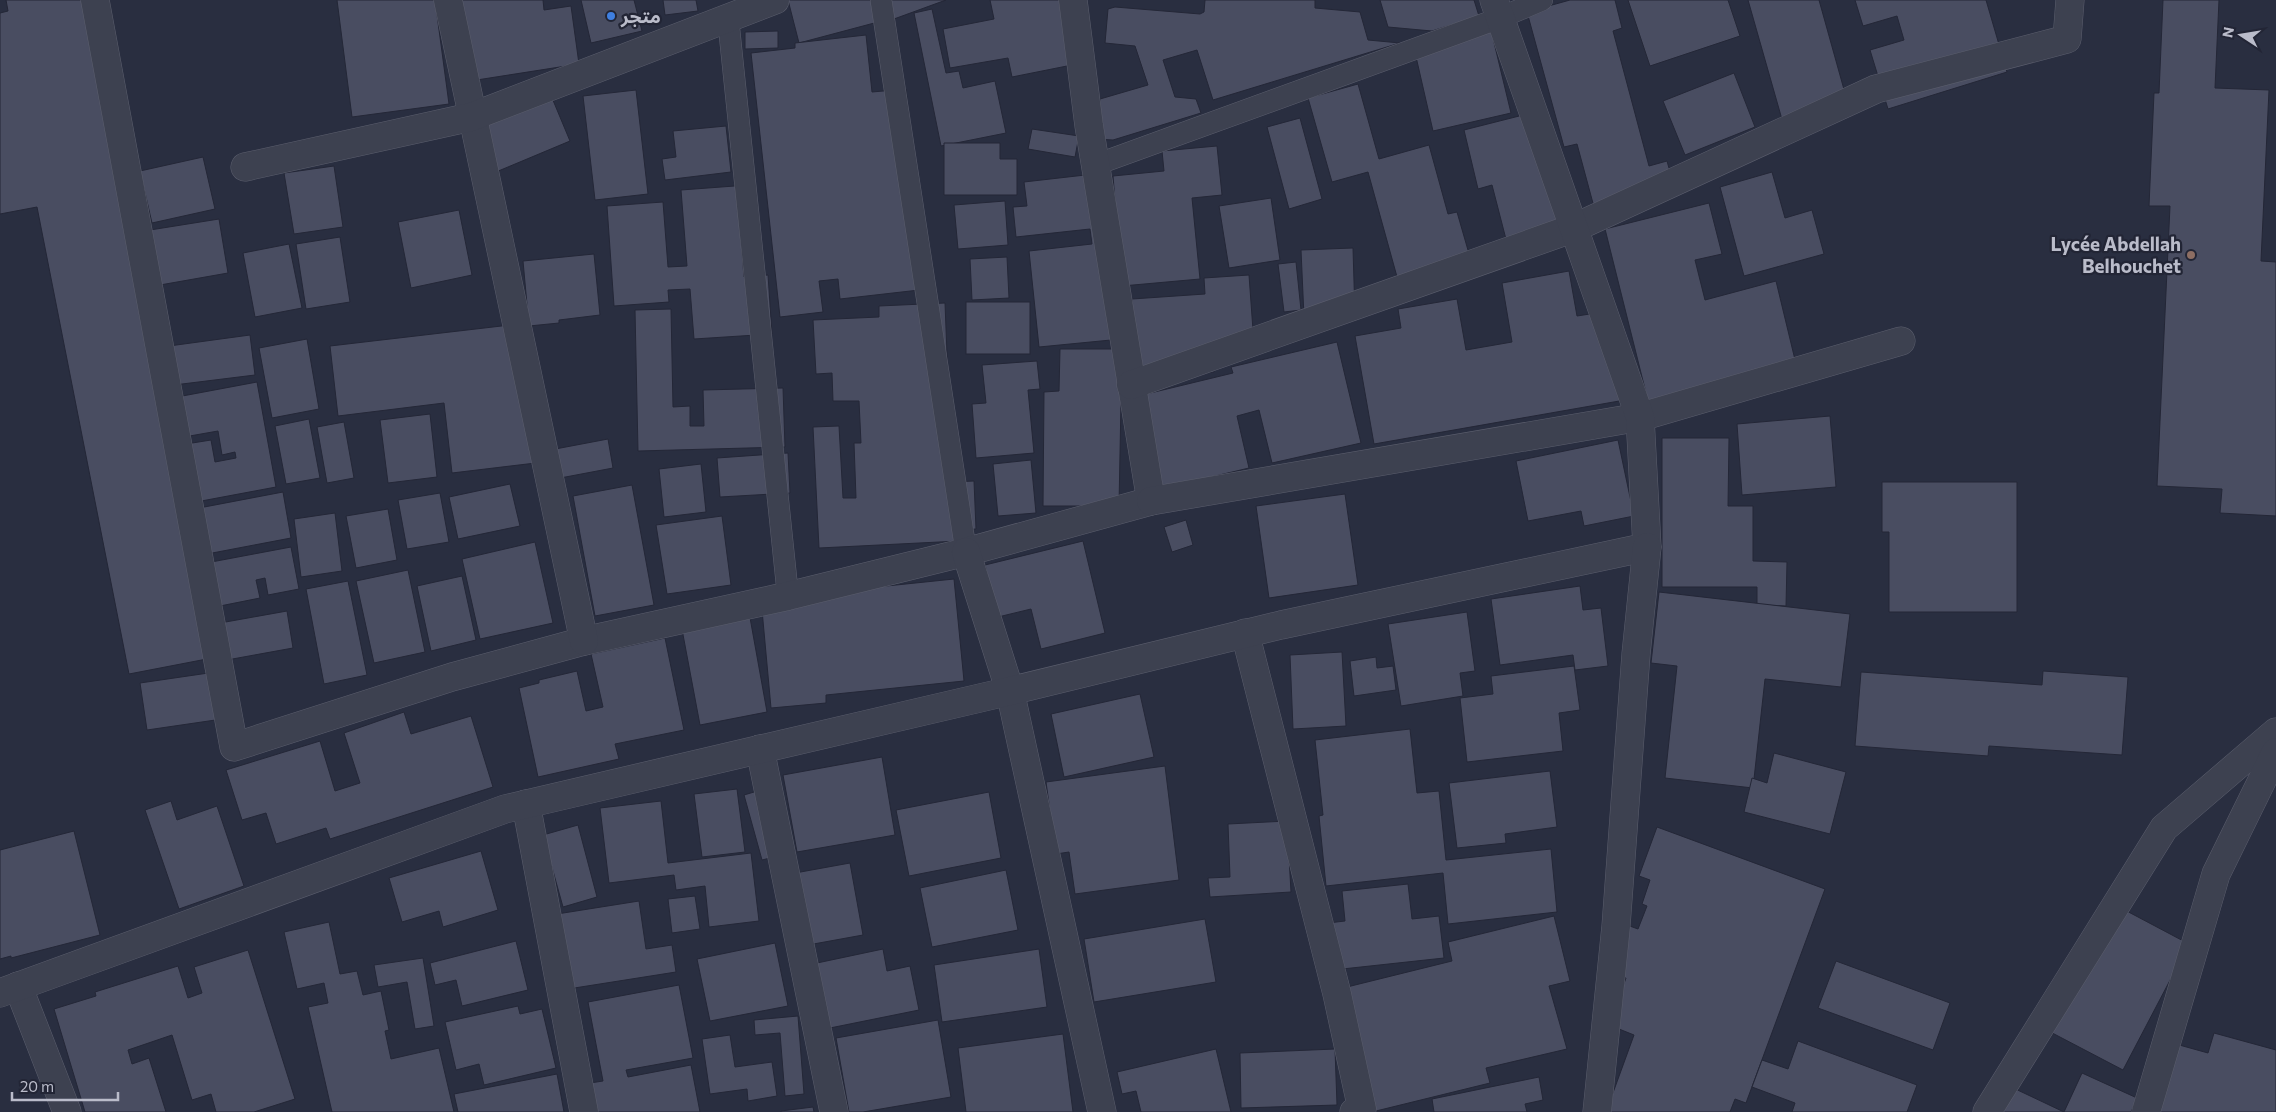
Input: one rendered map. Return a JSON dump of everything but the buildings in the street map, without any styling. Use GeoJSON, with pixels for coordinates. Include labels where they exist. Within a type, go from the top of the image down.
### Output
{"type":"FeatureCollection","features":[{"type":"Feature","properties":{"kind":"street"},"geometry":{"type":"LineString","coordinates":[[94,0],[234,747],[452,677],[584,641],[788,596],[966,552],[1151,501],[1640,417],[1901,340]]}},
{"type":"Feature","properties":{"kind":"street"},"geometry":{"type":"LineString","coordinates":[[448,0],[471,116],[584,641]]}},
{"type":"Feature","properties":{"kind":"street"},"geometry":{"type":"LineString","coordinates":[[245,167],[471,116],[775,0]]}},
{"type":"Feature","properties":{"kind":"street"},"geometry":{"type":"LineString","coordinates":[[1073,0],[1096,166],[1151,501]]}},
{"type":"Feature","properties":{"kind":"street"},"geometry":{"type":"LineString","coordinates":[[1132,385],[1574,228],[1876,89],[2067,39],[2070,0]]}},
{"type":"Feature","properties":{"kind":"street"},"geometry":{"type":"LineString","coordinates":[[1497,9],[1640,417],[1647,547],[1636,654],[1616,926],[1597,1112]]}},
{"type":"Feature","properties":{"kind":"street"},"geometry":{"type":"LineString","coordinates":[[67,1112],[9,989],[505,809],[1245,634],[1647,547]]}},
{"type":"Feature","properties":{"kind":"street"},"geometry":{"type":"LineString","coordinates":[[966,552],[1010,691],[1102,1112]]}},
{"type":"Feature","properties":{"kind":"street"},"geometry":{"type":"LineString","coordinates":[[1245,634],[1337,994],[1362,1109],[1354,1112]]}},
{"type":"Feature","properties":{"kind":"street"},"geometry":{"type":"LineString","coordinates":[[1987,1112],[2164,828],[2276,732]]}},
{"type":"Feature","properties":{"kind":"street"},"geometry":{"type":"LineString","coordinates":[[760,749],[834,1112]]}},
{"type":"Feature","properties":{"kind":"street"},"geometry":{"type":"LineString","coordinates":[[2146,1112],[2216,874],[2276,752]]}},
{"type":"Feature","properties":{"kind":"street"},"geometry":{"type":"LineString","coordinates":[[526,804],[584,1112]]}},
{"type":"Feature","properties":{"kind":"lane"},"geometry":{"type":"LineString","coordinates":[[881,0],[966,552]]}},
{"type":"Feature","properties":{"kind":"lane"},"geometry":{"type":"LineString","coordinates":[[1096,166],[1497,9],[1542,0]]}},
{"type":"Feature","properties":{"kind":"lane"},"geometry":{"type":"LineString","coordinates":[[728,18],[788,596]]}},
{"type":"Feature","properties":{"kind":"place","name":"متجر"},"geometry":{"type":"Point","coordinates":[611,16]}},
{"type":"Feature","properties":{"kind":"place","name":"Lycée Abdellah Belhouchet"},"geometry":{"type":"Point","coordinates":[2191,255]}}]}
